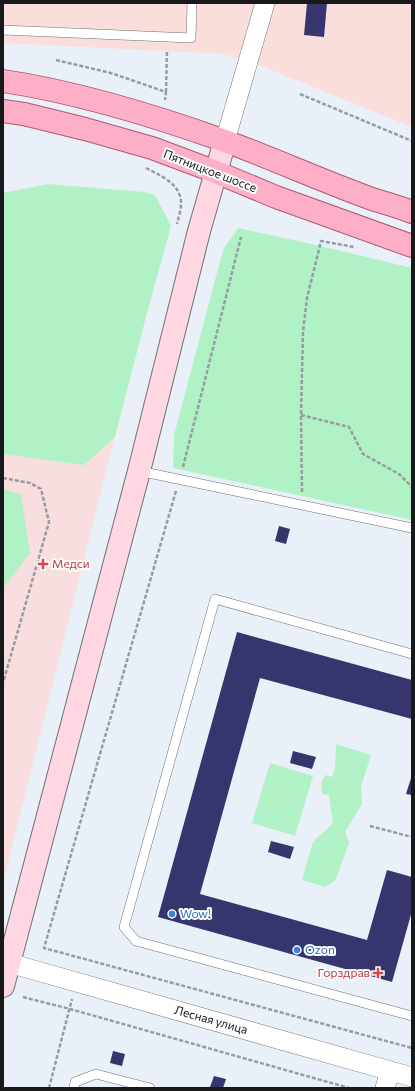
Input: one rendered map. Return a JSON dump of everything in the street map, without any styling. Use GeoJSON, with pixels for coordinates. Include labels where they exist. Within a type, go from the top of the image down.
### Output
{"type":"FeatureCollection","features":[{"type":"Feature","properties":{"kind":"main road"},"geometry":{"type":"LineString","coordinates":[[3,81],[24,84],[96,101],[160,120],[225,141],[371,198],[412,212]]}},
{"type":"Feature","properties":{"kind":"main road","name":"Пятницкое шоссе"},"geometry":{"type":"LineString","coordinates":[[3,111],[24,114],[85,129],[152,148],[216,172],[276,197],[412,246]]}},
{"type":"Feature","properties":{"kind":"street"},"geometry":{"type":"LineString","coordinates":[[3,986],[139,471],[200,231],[265,3]]}},
{"type":"Feature","properties":{"kind":"street","name":"Лесная улица"},"geometry":{"type":"LineString","coordinates":[[9,963],[387,1079],[411,1073]]}},
{"type":"Feature","properties":{"kind":"lane"},"geometry":{"type":"LineString","coordinates":[[3,30],[191,38],[192,3]]}},
{"type":"Feature","properties":{"kind":"lane"},"geometry":{"type":"LineString","coordinates":[[139,471],[412,528]]}},
{"type":"Feature","properties":{"kind":"lane"},"geometry":{"type":"LineString","coordinates":[[412,654],[216,599],[124,927],[136,941],[412,1016]]}},
{"type":"Feature","properties":{"kind":"lane"},"geometry":{"type":"LineString","coordinates":[[74,1088],[75,1082],[96,1074],[150,1088]]}},
{"type":"Feature","properties":{"kind":"path"},"geometry":{"type":"LineString","coordinates":[[154,36],[167,47],[165,101]]}},
{"type":"Feature","properties":{"kind":"path"},"geometry":{"type":"LineString","coordinates":[[56,60],[111,73],[166,92]]}},
{"type":"Feature","properties":{"kind":"path"},"geometry":{"type":"LineString","coordinates":[[300,94],[412,141]]}},
{"type":"Feature","properties":{"kind":"path"},"geometry":{"type":"LineString","coordinates":[[146,168],[166,178],[174,186],[180,196],[181,209],[177,224]]}},
{"type":"Feature","properties":{"kind":"path"},"geometry":{"type":"LineString","coordinates":[[302,505],[301,415],[304,325],[307,298],[321,241],[360,248]]}},
{"type":"Feature","properties":{"kind":"path"},"geometry":{"type":"LineString","coordinates":[[301,415],[350,427],[363,454],[399,474],[412,487]]}},
{"type":"Feature","properties":{"kind":"path"},"geometry":{"type":"LineString","coordinates":[[3,478],[30,483],[41,489],[49,522],[3,683]]}},
{"type":"Feature","properties":{"kind":"path"},"geometry":{"type":"LineString","coordinates":[[370,826],[412,837]]}},
{"type":"Feature","properties":{"kind":"path"},"geometry":{"type":"LineString","coordinates":[[24,997],[349,1088]]}},
{"type":"Feature","properties":{"kind":"path"},"geometry":{"type":"LineString","coordinates":[[49,1088],[72,999]]}},
{"type":"Feature","properties":{"kind":"shaded area"},"geometry":{"type":"Polygon","coordinates":[[[3,3],[412,3],[412,127],[264,67],[223,54],[3,43],[3,3]]]}},
{"type":"Feature","properties":{"kind":"shaded area","name":"Медси"},"geometry":{"type":"Polygon","coordinates":[[[3,238],[163,244],[3,883],[3,238]]]}},
{"type":"Feature","properties":{"kind":"green space"},"geometry":{"type":"Polygon","coordinates":[[[48,184],[144,192],[155,195],[171,226],[115,437],[84,465],[3,454],[3,193],[48,184]]]}},
{"type":"Feature","properties":{"kind":"green space"},"geometry":{"type":"Polygon","coordinates":[[[238,228],[412,268],[412,520],[173,468],[174,435],[223,250],[238,228]]]}},
{"type":"Feature","properties":{"kind":"green space"},"geometry":{"type":"Polygon","coordinates":[[[3,489],[21,494],[30,553],[3,588],[3,489]]]}},
{"type":"Feature","properties":{"kind":"green space"},"geometry":{"type":"Polygon","coordinates":[[[336,744],[371,755],[361,787],[362,804],[345,832],[349,843],[335,881],[325,887],[302,880],[313,842],[333,823],[329,795],[322,794],[321,783],[325,775],[332,777],[335,769],[336,744]]]}},
{"type":"Feature","properties":{"kind":"green space"},"geometry":{"type":"Polygon","coordinates":[[[270,763],[313,776],[295,836],[252,823],[270,763]]]}},
{"type":"Feature","properties":{"kind":"building"},"geometry":{"type":"Polygon","coordinates":[[[307,3],[327,3],[324,37],[304,35],[307,3]]]}},
{"type":"Feature","properties":{"kind":"building"},"geometry":{"type":"Polygon","coordinates":[[[279,526],[290,529],[286,544],[275,541],[279,526]]]}},
{"type":"Feature","properties":{"kind":"building"},"geometry":{"type":"Polygon","coordinates":[[[237,632],[412,680],[412,719],[260,678],[200,894],[367,940],[387,870],[412,877],[412,911],[392,982],[158,917],[237,632]]]}},
{"type":"Feature","properties":{"kind":"building"},"geometry":{"type":"Polygon","coordinates":[[[293,751],[316,757],[312,769],[290,763],[293,751]]]}},
{"type":"Feature","properties":{"kind":"building"},"geometry":{"type":"Polygon","coordinates":[[[412,775],[412,795],[406,794],[412,775]]]}},
{"type":"Feature","properties":{"kind":"building"},"geometry":{"type":"Polygon","coordinates":[[[271,841],[294,847],[290,859],[268,852],[271,841]]]}},
{"type":"Feature","properties":{"kind":"building"},"geometry":{"type":"Polygon","coordinates":[[[113,1051],[125,1054],[122,1066],[110,1063],[113,1051]]]}},
{"type":"Feature","properties":{"kind":"building"},"geometry":{"type":"Polygon","coordinates":[[[214,1076],[226,1079],[223,1088],[210,1087],[214,1076]]]}},
{"type":"Feature","properties":{"kind":"place","name":"Медси"},"geometry":{"type":"Point","coordinates":[43,564]}},
{"type":"Feature","properties":{"kind":"place","name":"Wow!"},"geometry":{"type":"Point","coordinates":[172,914]}},
{"type":"Feature","properties":{"kind":"place","name":"Ozon"},"geometry":{"type":"Point","coordinates":[297,950]}},
{"type":"Feature","properties":{"kind":"place","name":"Горздрав"},"geometry":{"type":"Point","coordinates":[378,973]}}]}
